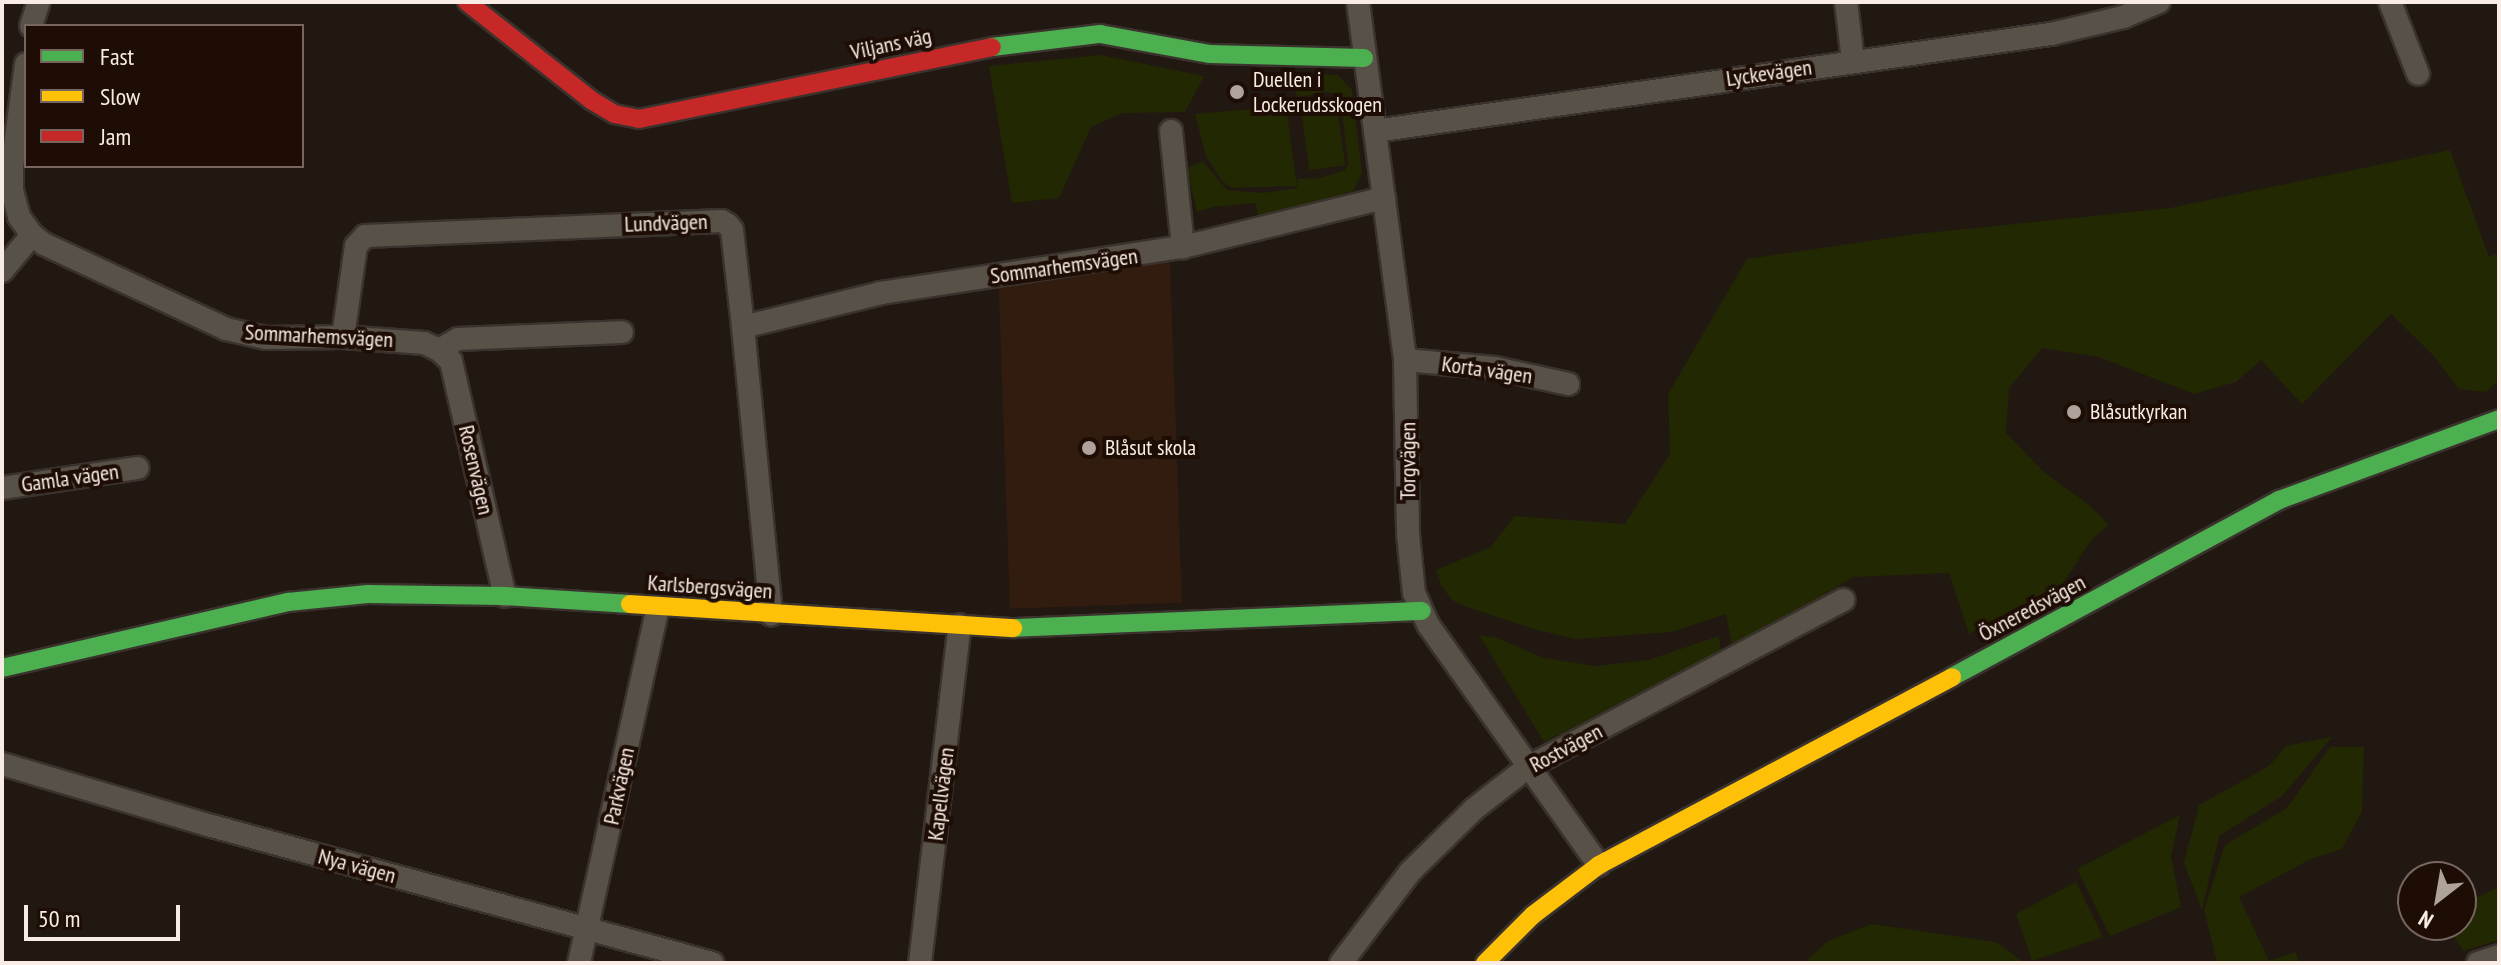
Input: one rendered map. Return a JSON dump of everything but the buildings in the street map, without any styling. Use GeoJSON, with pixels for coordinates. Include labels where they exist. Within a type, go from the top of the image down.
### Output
{"type":"FeatureCollection","features":[{"type":"Feature","properties":{"kind":"street"},"geometry":{"type":"LineString","coordinates":[[32,24],[39,2]]}},
{"type":"Feature","properties":{"kind":"street","name":"Viljans väg"},"geometry":{"type":"LineString","coordinates":[[467,2],[591,100],[614,114],[639,119],[982,49],[1078,34],[1100,34],[1210,54],[1364,58]]}},
{"type":"Feature","properties":{"kind":"street","name":"Torgvägen"},"geometry":{"type":"LineString","coordinates":[[1358,2],[1405,360],[1410,575],[1429,626],[1599,865]]}},
{"type":"Feature","properties":{"kind":"street"},"geometry":{"type":"LineString","coordinates":[[1846,2],[1853,61]]}},
{"type":"Feature","properties":{"kind":"street","name":"Lyckevägen"},"geometry":{"type":"LineString","coordinates":[[1375,131],[2079,29],[2123,17],[2159,2]]}},
{"type":"Feature","properties":{"kind":"street"},"geometry":{"type":"LineString","coordinates":[[2390,2],[2418,74]]}},
{"type":"Feature","properties":{"kind":"street"},"geometry":{"type":"LineString","coordinates":[[2,271],[32,235],[19,217],[12,179],[24,80]]}},
{"type":"Feature","properties":{"kind":"street"},"geometry":{"type":"LineString","coordinates":[[1171,131],[1183,247]]}},
{"type":"Feature","properties":{"kind":"street","name":"Sommarhemsvägen"},"geometry":{"type":"LineString","coordinates":[[743,327],[881,293],[1183,247],[1384,198]]}},
{"type":"Feature","properties":{"kind":"street","name":"Lundvägen"},"geometry":{"type":"LineString","coordinates":[[343,337],[356,246],[365,236],[722,221],[732,230],[771,615]]}},
{"type":"Feature","properties":{"kind":"street","name":"Sommarhemsvägen"},"geometry":{"type":"LineString","coordinates":[[32,235],[44,244],[226,329],[266,338],[343,337],[424,343],[439,350]]}},
{"type":"Feature","properties":{"kind":"street"},"geometry":{"type":"LineString","coordinates":[[439,350],[458,339],[622,332]]}},
{"type":"Feature","properties":{"kind":"street","name":"Rosenvägen"},"geometry":{"type":"LineString","coordinates":[[439,350],[451,361],[505,596]]}},
{"type":"Feature","properties":{"kind":"street","name":"Korta vägen"},"geometry":{"type":"LineString","coordinates":[[1405,360],[1495,368],[1568,384]]}},
{"type":"Feature","properties":{"kind":"street","name":"Öxneredsvägen"},"geometry":{"type":"LineString","coordinates":[[1485,963],[1533,915],[1599,865],[2279,500],[2499,419]]}},
{"type":"Feature","properties":{"kind":"street","name":"Gamla vägen"},"geometry":{"type":"LineString","coordinates":[[2,488],[138,468]]}},
{"type":"Feature","properties":{"kind":"street","name":"Karlsbergsvägen"},"geometry":{"type":"LineString","coordinates":[[2,668],[288,602],[368,594],[505,596],[771,615],[960,625],[1074,627],[1422,611]]}},
{"type":"Feature","properties":{"kind":"street","name":"Rostvägen"},"geometry":{"type":"LineString","coordinates":[[1341,963],[1410,872],[1474,809],[1528,767],[1844,600]]}},
{"type":"Feature","properties":{"kind":"street","name":"Parkvägen"},"geometry":{"type":"LineString","coordinates":[[579,963],[658,608]]}},
{"type":"Feature","properties":{"kind":"street","name":"Kapellvägen"},"geometry":{"type":"LineString","coordinates":[[920,963],[960,625]]}},
{"type":"Feature","properties":{"kind":"street","name":"Nya vägen"},"geometry":{"type":"LineString","coordinates":[[2,764],[208,825],[712,963]]}},
{"type":"Feature","properties":{"kind":"street"},"geometry":{"type":"LineString","coordinates":[[2478,963],[2499,956]]}},
{"type":"Feature","properties":{"kind":"shaded area","name":"Blåsut skola"},"geometry":{"type":"Polygon","coordinates":[[[1170,262],[1182,603],[1010,609],[998,268],[1170,262]]]}},
{"type":"Feature","properties":{"kind":"green space"},"geometry":{"type":"Polygon","coordinates":[[[1101,55],[1204,76],[1185,112],[1122,113],[1091,127],[1059,198],[1012,203],[989,66],[1101,55]]]}},
{"type":"Feature","properties":{"kind":"green space"},"geometry":{"type":"Polygon","coordinates":[[[1298,74],[1338,75],[1352,90],[1362,173],[1353,191],[1259,217],[1255,203],[1212,207],[1197,212],[1187,168],[1203,161],[1227,190],[1263,193],[1297,188],[1298,179],[1320,178],[1345,170],[1348,164],[1340,95],[1326,92],[1298,97],[1293,87],[1298,74]]]}},
{"type":"Feature","properties":{"kind":"green space"},"geometry":{"type":"Polygon","coordinates":[[[1336,100],[1345,165],[1310,170],[1300,105],[1336,100]]]}},
{"type":"Feature","properties":{"kind":"green space"},"geometry":{"type":"Polygon","coordinates":[[[1286,106],[1297,186],[1232,188],[1222,181],[1206,156],[1195,114],[1286,106]]]}},
{"type":"Feature","properties":{"kind":"green space"},"geometry":{"type":"Polygon","coordinates":[[[2450,150],[2489,257],[2499,253],[2499,380],[2486,392],[2459,389],[2434,356],[2391,314],[2302,404],[2261,360],[2236,382],[2194,394],[2099,357],[2042,348],[2009,388],[2006,433],[2045,473],[2089,505],[2109,525],[2092,539],[2063,583],[1969,634],[1949,573],[1853,577],[1733,651],[1726,614],[1671,632],[1576,639],[1467,607],[1452,600],[1441,585],[1436,570],[1491,547],[1515,516],[1625,524],[1670,454],[1668,394],[1747,259],[1916,234],[2170,208],[2450,150]]]}},
{"type":"Feature","properties":{"kind":"green space"},"geometry":{"type":"Polygon","coordinates":[[[1479,635],[1497,638],[1544,658],[1595,666],[1648,660],[1719,636],[1721,653],[1544,742],[1479,635]]]}},
{"type":"Feature","properties":{"kind":"green space"},"geometry":{"type":"Polygon","coordinates":[[[2332,737],[2282,796],[2219,836],[2202,910],[2184,863],[2199,805],[2269,766],[2286,746],[2332,737]]]}},
{"type":"Feature","properties":{"kind":"green space"},"geometry":{"type":"Polygon","coordinates":[[[2330,747],[2364,747],[2362,811],[2342,849],[2311,859],[2239,897],[2269,961],[2296,952],[2299,963],[2217,963],[2204,910],[2225,845],[2287,808],[2330,747]]]}},
{"type":"Feature","properties":{"kind":"green space"},"geometry":{"type":"Polygon","coordinates":[[[2180,815],[2171,856],[2181,907],[2110,936],[2077,869],[2180,815]]]}},
{"type":"Feature","properties":{"kind":"green space"},"geometry":{"type":"Polygon","coordinates":[[[2076,882],[2103,937],[2032,961],[2016,914],[2076,882]]]}},
{"type":"Feature","properties":{"kind":"green space"},"geometry":{"type":"Polygon","coordinates":[[[2499,887],[2499,940],[2463,951],[2457,941],[2477,941],[2477,897],[2499,887]]]}},
{"type":"Feature","properties":{"kind":"green space"},"geometry":{"type":"Polygon","coordinates":[[[1871,924],[1996,942],[2025,963],[1804,963],[1828,941],[1871,924]]]}},
{"type":"Feature","properties":{"kind":"traffic: fast"},"geometry":{"type":"LineString","coordinates":[[992,47],[1100,34],[1210,54],[1364,58]]}},
{"type":"Feature","properties":{"kind":"traffic: fast"},"geometry":{"type":"LineString","coordinates":[[1952,677],[2279,500],[2499,419]]}},
{"type":"Feature","properties":{"kind":"traffic: fast"},"geometry":{"type":"LineString","coordinates":[[2,668],[288,602],[368,594],[505,596],[630,604]]}},
{"type":"Feature","properties":{"kind":"traffic: fast"},"geometry":{"type":"LineString","coordinates":[[1013,628],[1422,611]]}},
{"type":"Feature","properties":{"kind":"traffic: slow"},"geometry":{"type":"LineString","coordinates":[[630,604],[1013,628]]}},
{"type":"Feature","properties":{"kind":"traffic: slow"},"geometry":{"type":"LineString","coordinates":[[1485,963],[1533,915],[1599,865],[1952,677]]}},
{"type":"Feature","properties":{"kind":"traffic: jam"},"geometry":{"type":"LineString","coordinates":[[467,2],[591,100],[614,114],[639,119],[992,47]]}},
{"type":"Feature","properties":{"kind":"place","name":"Duellen i Lockerudsskogen"},"geometry":{"type":"Point","coordinates":[1237,92]}},
{"type":"Feature","properties":{"kind":"place","name":"Blåsutkyrkan"},"geometry":{"type":"Point","coordinates":[2074,412]}},
{"type":"Feature","properties":{"kind":"place","name":"Blåsut skola"},"geometry":{"type":"Point","coordinates":[1089,448]}}]}
